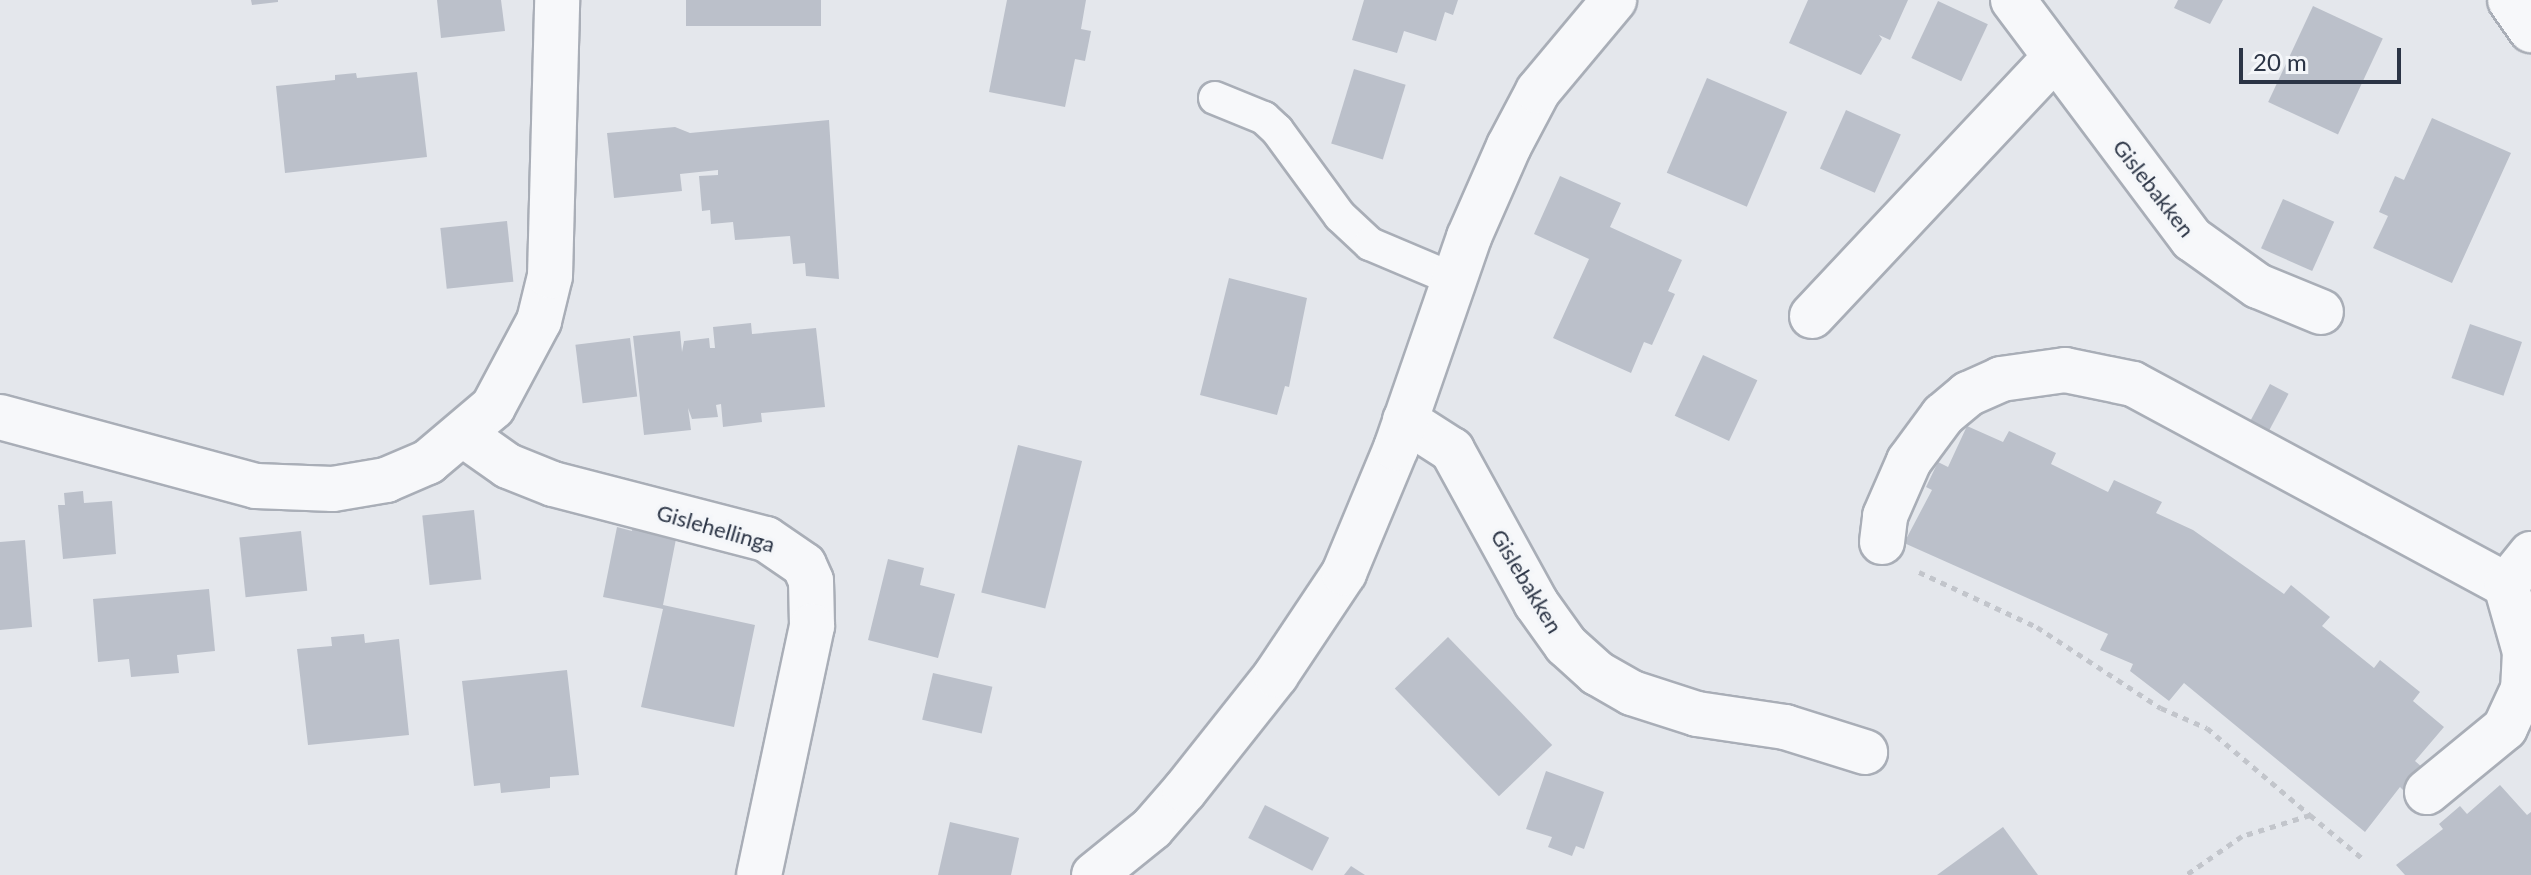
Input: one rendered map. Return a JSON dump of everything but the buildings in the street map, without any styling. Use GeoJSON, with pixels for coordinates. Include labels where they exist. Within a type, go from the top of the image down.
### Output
{"type":"FeatureCollection","features":[{"type":"Feature","properties":{"kind":"street"},"geometry":{"type":"LineString","coordinates":[[0,417],[256,486],[333,489],[386,480],[428,462],[464,435],[493,407],[519,366],[539,321],[550,276],[557,0]]}},
{"type":"Feature","properties":{"kind":"street"},"geometry":{"type":"LineString","coordinates":[[1094,875],[1152,828],[1276,675],[1344,573],[1405,420],[1453,279],[1509,146],[1538,91],[1614,0]]}},
{"type":"Feature","properties":{"kind":"street","name":"Gislebakken"},"geometry":{"type":"LineString","coordinates":[[2013,0],[2192,239],[2258,286],[2321,312]]}},
{"type":"Feature","properties":{"kind":"street"},"geometry":{"type":"LineString","coordinates":[[2510,0],[2531,30]]}},
{"type":"Feature","properties":{"kind":"street"},"geometry":{"type":"LineString","coordinates":[[1812,316],[2054,58]]}},
{"type":"Feature","properties":{"kind":"street"},"geometry":{"type":"LineString","coordinates":[[1882,542],[1880,529],[1909,461],[1943,415],[1968,394],[2001,379],[2065,370],[2095,373],[2156,395],[2519,570],[2525,652],[2523,689],[2505,728],[2427,792]]}},
{"type":"Feature","properties":{"kind":"street","name":"Gislebakken"},"geometry":{"type":"LineString","coordinates":[[1405,420],[1452,450],[1536,603],[1566,645],[1597,673],[1632,693],[1697,714],[1785,727],[1865,752]]}},
{"type":"Feature","properties":{"kind":"street","name":"Gislehellinga"},"geometry":{"type":"LineString","coordinates":[[464,435],[508,466],[553,484],[766,539],[804,565],[811,581],[812,626],[759,875]]}},
{"type":"Feature","properties":{"kind":"lane"},"geometry":{"type":"LineString","coordinates":[[1215,98],[1264,118],[1277,130],[1340,216],[1370,244],[1453,279]]}},
{"type":"Feature","properties":{"kind":"path"},"geometry":{"type":"LineString","coordinates":[[1882,542],[1897,562],[2037,627],[2161,708],[2207,728],[2362,858]]}},
{"type":"Feature","properties":{"kind":"path"},"geometry":{"type":"LineString","coordinates":[[2186,875],[2242,836],[2310,815]]}}]}
